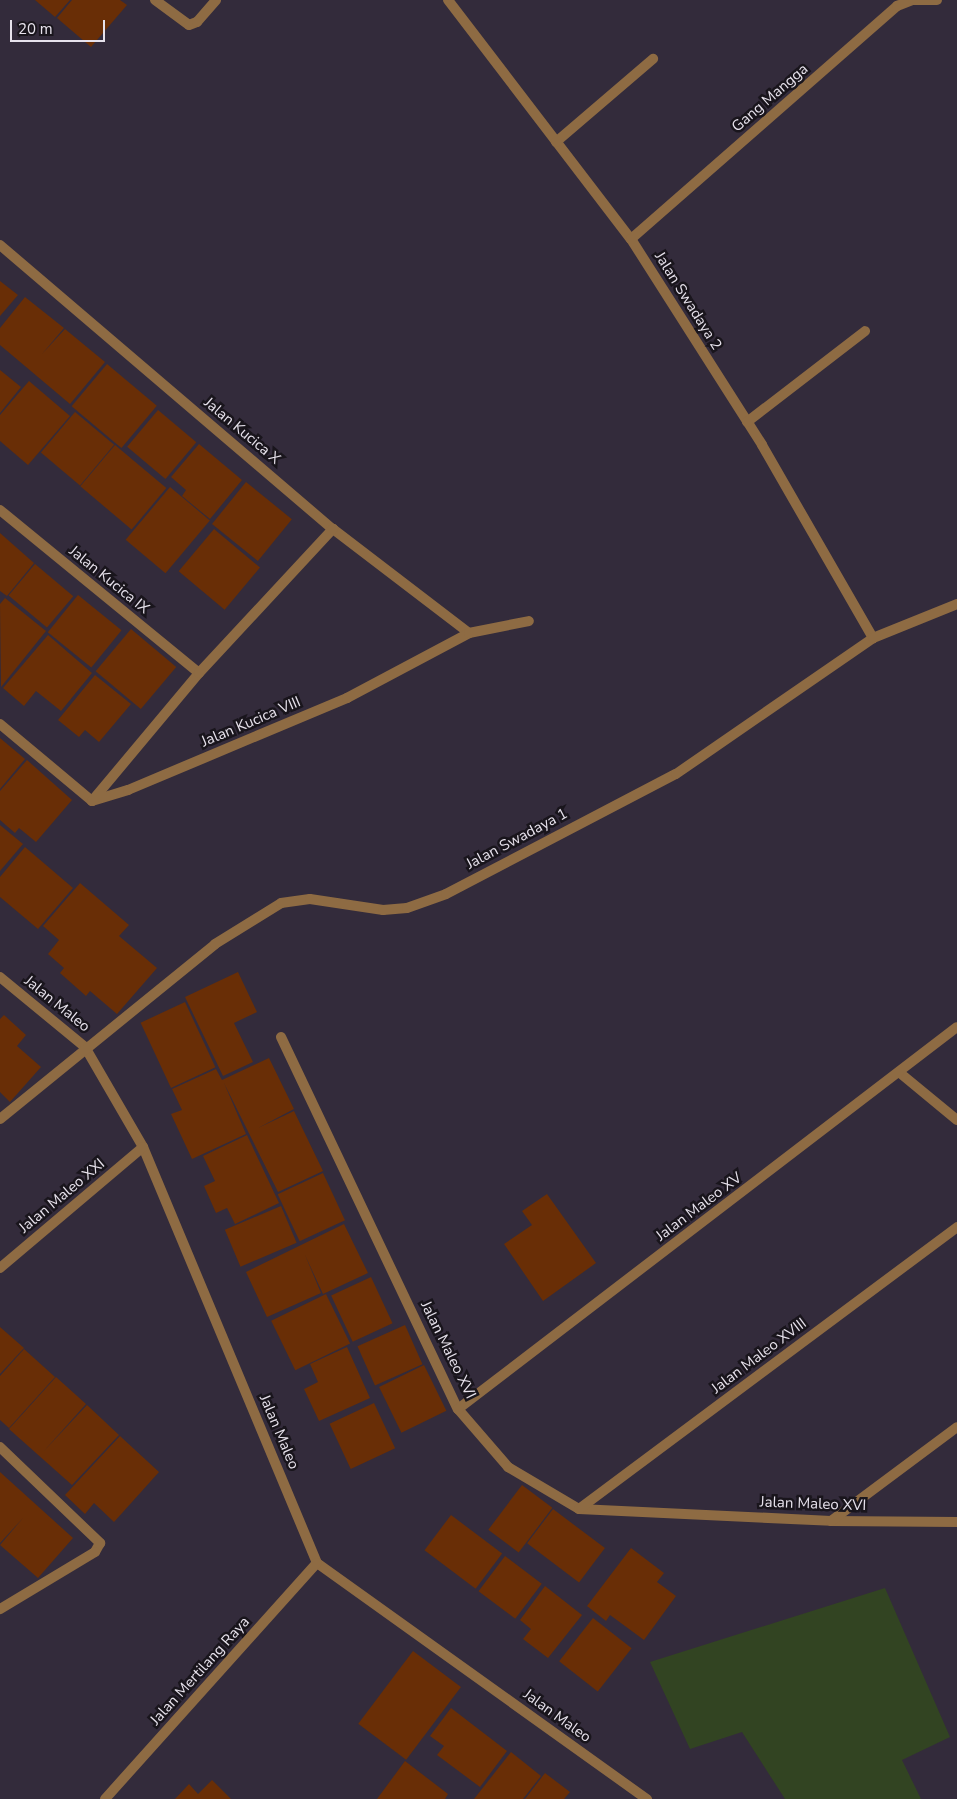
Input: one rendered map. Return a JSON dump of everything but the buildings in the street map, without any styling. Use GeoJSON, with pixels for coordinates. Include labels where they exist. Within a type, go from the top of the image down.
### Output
{"type":"FeatureCollection","features":[{"type":"Feature","properties":{"kind":"street"},"geometry":{"type":"LineString","coordinates":[[155,0],[189,25],[197,22],[216,0]]}},
{"type":"Feature","properties":{"kind":"street","name":"Jalan Swadaya 2"},"geometry":{"type":"LineString","coordinates":[[448,0],[631,239],[747,422],[873,638]]}},
{"type":"Feature","properties":{"kind":"street","name":"Gang Mangga"},"geometry":{"type":"LineString","coordinates":[[631,239],[897,6],[914,0],[937,0]]}},
{"type":"Feature","properties":{"kind":"street"},"geometry":{"type":"LineString","coordinates":[[556,142],[653,59]]}},
{"type":"Feature","properties":{"kind":"street","name":"Jalan Kucica X"},"geometry":{"type":"LineString","coordinates":[[0,244],[333,528],[469,633]]}},
{"type":"Feature","properties":{"kind":"street"},"geometry":{"type":"LineString","coordinates":[[747,422],[865,331]]}},
{"type":"Feature","properties":{"kind":"street","name":"Jalan Kucica IX"},"geometry":{"type":"LineString","coordinates":[[0,510],[199,673]]}},
{"type":"Feature","properties":{"kind":"street"},"geometry":{"type":"LineString","coordinates":[[0,724],[92,801],[199,673],[333,528]]}},
{"type":"Feature","properties":{"kind":"street","name":"Jalan Swadaya 1"},"geometry":{"type":"LineString","coordinates":[[0,1119],[85,1047],[215,944],[281,903],[310,899],[383,910],[407,908],[446,894],[676,774],[873,638],[957,604]]}},
{"type":"Feature","properties":{"kind":"street","name":"Jalan Kucica VIII"},"geometry":{"type":"LineString","coordinates":[[92,801],[128,790],[347,698],[469,633],[529,621]]}},
{"type":"Feature","properties":{"kind":"street","name":"Jalan Maleo"},"geometry":{"type":"LineString","coordinates":[[0,977],[85,1047],[143,1147],[317,1563],[647,1799]]}},
{"type":"Feature","properties":{"kind":"street","name":"Jalan Maleo XV"},"geometry":{"type":"LineString","coordinates":[[458,1409],[900,1073],[957,1027]]}},
{"type":"Feature","properties":{"kind":"street","name":"Jalan Maleo XVI"},"geometry":{"type":"LineString","coordinates":[[281,1037],[458,1409],[508,1467],[579,1510],[831,1521],[957,1522]]}},
{"type":"Feature","properties":{"kind":"street"},"geometry":{"type":"LineString","coordinates":[[900,1073],[957,1120]]}},
{"type":"Feature","properties":{"kind":"street","name":"Jalan Maleo XXI"},"geometry":{"type":"LineString","coordinates":[[0,1268],[143,1147]]}},
{"type":"Feature","properties":{"kind":"street","name":"Jalan Maleo XVIII"},"geometry":{"type":"LineString","coordinates":[[579,1510],[957,1227]]}},
{"type":"Feature","properties":{"kind":"street"},"geometry":{"type":"LineString","coordinates":[[831,1521],[957,1427]]}},
{"type":"Feature","properties":{"kind":"street"},"geometry":{"type":"LineString","coordinates":[[0,1447],[100,1543],[95,1552],[0,1609]]}},
{"type":"Feature","properties":{"kind":"street","name":"Jalan Mertilang Raya"},"geometry":{"type":"LineString","coordinates":[[105,1799],[317,1563]]}},
{"type":"Feature","properties":{"kind":"green space"},"geometry":{"type":"Polygon","coordinates":[[[885,1588],[950,1737],[902,1760],[921,1799],[785,1799],[742,1732],[690,1749],[650,1662],[885,1588]]]}}]}
